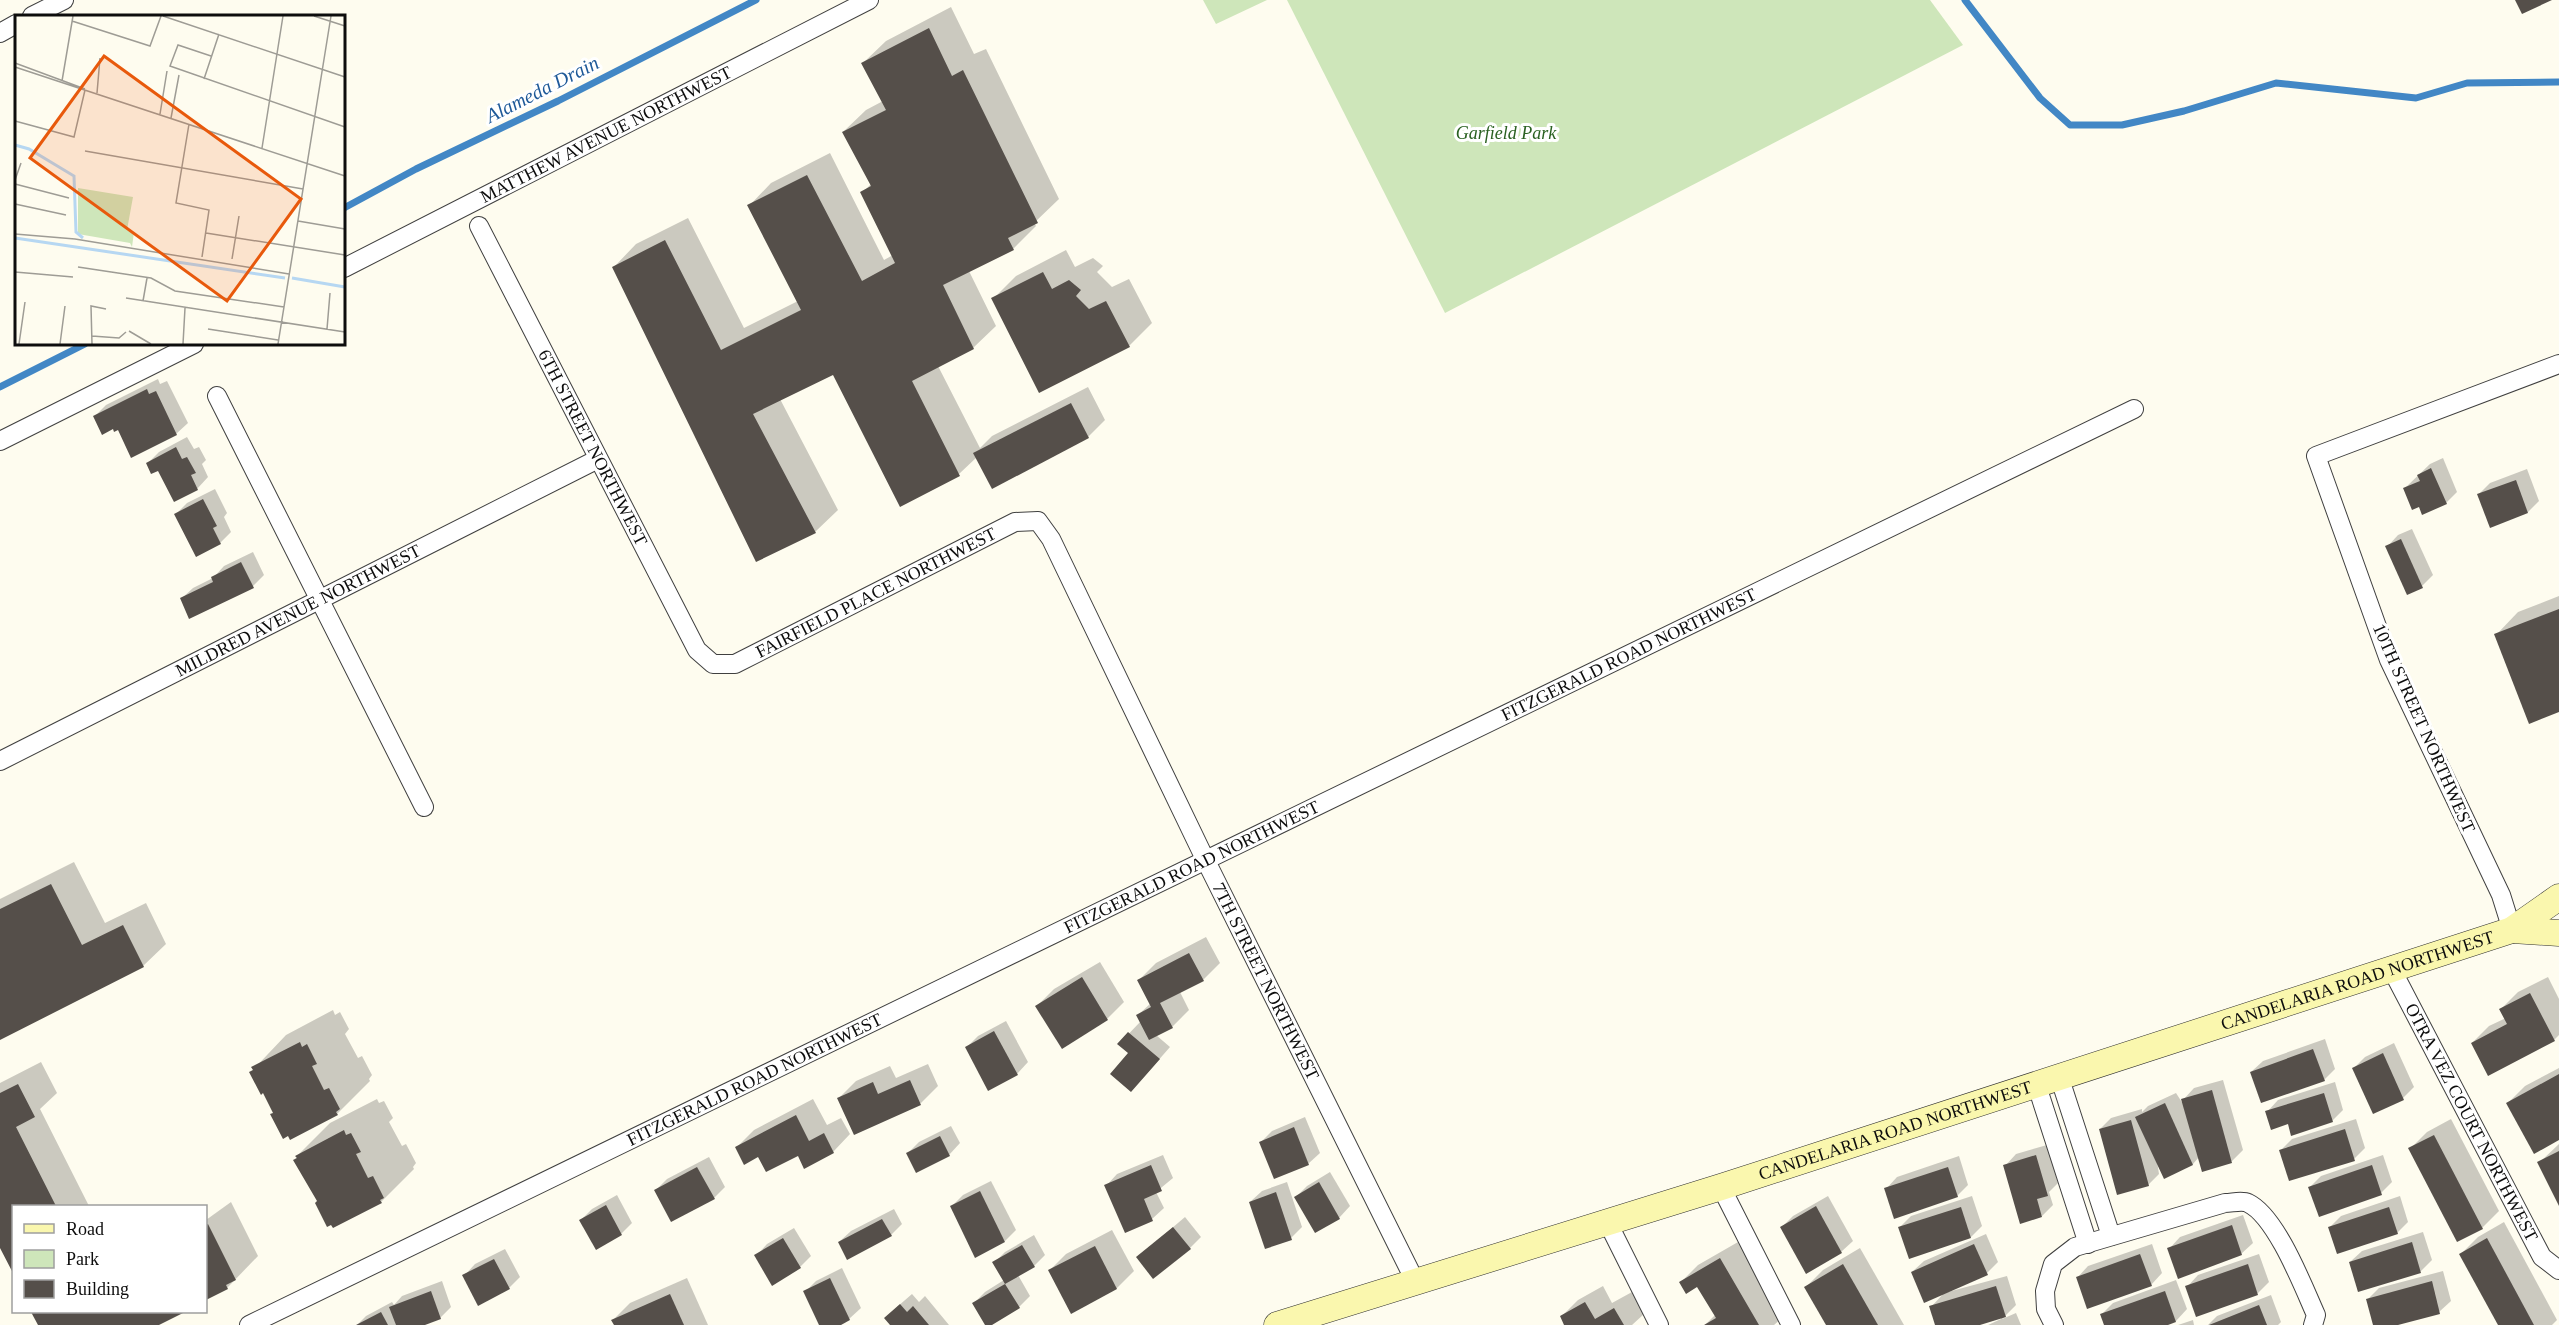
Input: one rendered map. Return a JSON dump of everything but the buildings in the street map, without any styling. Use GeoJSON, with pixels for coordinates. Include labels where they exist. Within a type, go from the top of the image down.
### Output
{"type":"FeatureCollection","features":[{"type":"Feature","properties":{"kind":"main road","name":"CANDELARIA ROAD NORTHWEST"},"geometry":{"type":"LineString","coordinates":[[1277,1325],[1720,1186],[2512,930],[2559,897]]}},
{"type":"Feature","properties":{"kind":"main road","name":"CANDELARIA ROAD NORTHWEST"},"geometry":{"type":"LineString","coordinates":[[2512,930],[2559,933]]}},
{"type":"Feature","properties":{"kind":"street"},"geometry":{"type":"LineString","coordinates":[[34,15],[64,0]]}},
{"type":"Feature","properties":{"kind":"street","name":"MATTHEW AVENUE NORTHWEST"},"geometry":{"type":"LineString","coordinates":[[345,267],[869,0]]}},
{"type":"Feature","properties":{"kind":"street"},"geometry":{"type":"LineString","coordinates":[[0,33],[15,25]]}},
{"type":"Feature","properties":{"kind":"street","name":"6TH STREET NORTHWEST"},"geometry":{"type":"LineString","coordinates":[[479,226],[697,650],[713,664]]}},
{"type":"Feature","properties":{"kind":"street"},"geometry":{"type":"LineString","coordinates":[[0,441],[192,345]]}},
{"type":"Feature","properties":{"kind":"street","name":"10TH STREET NORTHWEST"},"geometry":{"type":"LineString","coordinates":[[2512,930],[2500,895],[2389,660],[2316,456],[2559,364]]}},
{"type":"Feature","properties":{"kind":"street"},"geometry":{"type":"LineString","coordinates":[[217,396],[424,807]]}},
{"type":"Feature","properties":{"kind":"street","name":"FITZGERALD ROAD NORTHWEST"},"geometry":{"type":"LineString","coordinates":[[249,1325],[2134,409]]}},
{"type":"Feature","properties":{"kind":"street","name":"MILDRED AVENUE NORTHWEST"},"geometry":{"type":"LineString","coordinates":[[0,761],[598,459]]}},
{"type":"Feature","properties":{"kind":"street","name":"7TH STREET NORTHWEST"},"geometry":{"type":"LineString","coordinates":[[1038,521],[1051,539],[1205,859],[1415,1281]]}},
{"type":"Feature","properties":{"kind":"street","name":"FAIRFIELD PLACE NORTHWEST"},"geometry":{"type":"LineString","coordinates":[[713,664],[735,664],[1015,522],[1038,521]]}},
{"type":"Feature","properties":{"kind":"street","name":"OTRA VEZ COURT NORTHWEST"},"geometry":{"type":"LineString","coordinates":[[2391,968],[2542,1257],[2559,1270]]}},
{"type":"Feature","properties":{"kind":"street"},"geometry":{"type":"LineString","coordinates":[[2048,1080],[2111,1236]]}},
{"type":"Feature","properties":{"kind":"street"},"geometry":{"type":"LineString","coordinates":[[2048,1080],[2088,1244]]}},
{"type":"Feature","properties":{"kind":"street"},"geometry":{"type":"LineString","coordinates":[[1720,1186],[1791,1325]]}},
{"type":"Feature","properties":{"kind":"street"},"geometry":{"type":"LineString","coordinates":[[2054,1325],[2046,1309],[2045,1291],[2053,1264],[2075,1247],[2225,1203],[2246,1202],[2258,1210],[2274,1227],[2316,1315],[2313,1325]]}},
{"type":"Feature","properties":{"kind":"street"},"geometry":{"type":"LineString","coordinates":[[1607,1221],[1659,1325]]}},
{"type":"Feature","properties":{"kind":"green space"},"geometry":{"type":"Polygon","coordinates":[[[1203,0],[1267,0],[1216,24],[1203,0]]]}},
{"type":"Feature","properties":{"kind":"green space","name":"Garfield Park"},"geometry":{"type":"Polygon","coordinates":[[[1287,0],[1930,0],[1963,45],[1445,313],[1287,0]]]}},
{"type":"Feature","properties":{"kind":"waterway","name":"Alameda Drain"},"geometry":{"type":"LineString","coordinates":[[345,207],[416,169],[558,101],[756,0]]}},
{"type":"Feature","properties":{"kind":"waterway"},"geometry":{"type":"LineString","coordinates":[[1965,0],[2040,98],[2070,125],[2122,125],[2184,111],[2276,83],[2416,98],[2467,83],[2559,82]]}},
{"type":"Feature","properties":{"kind":"waterway","name":"Alameda Drain"},"geometry":{"type":"LineString","coordinates":[[0,387],[83,345]]}}]}
